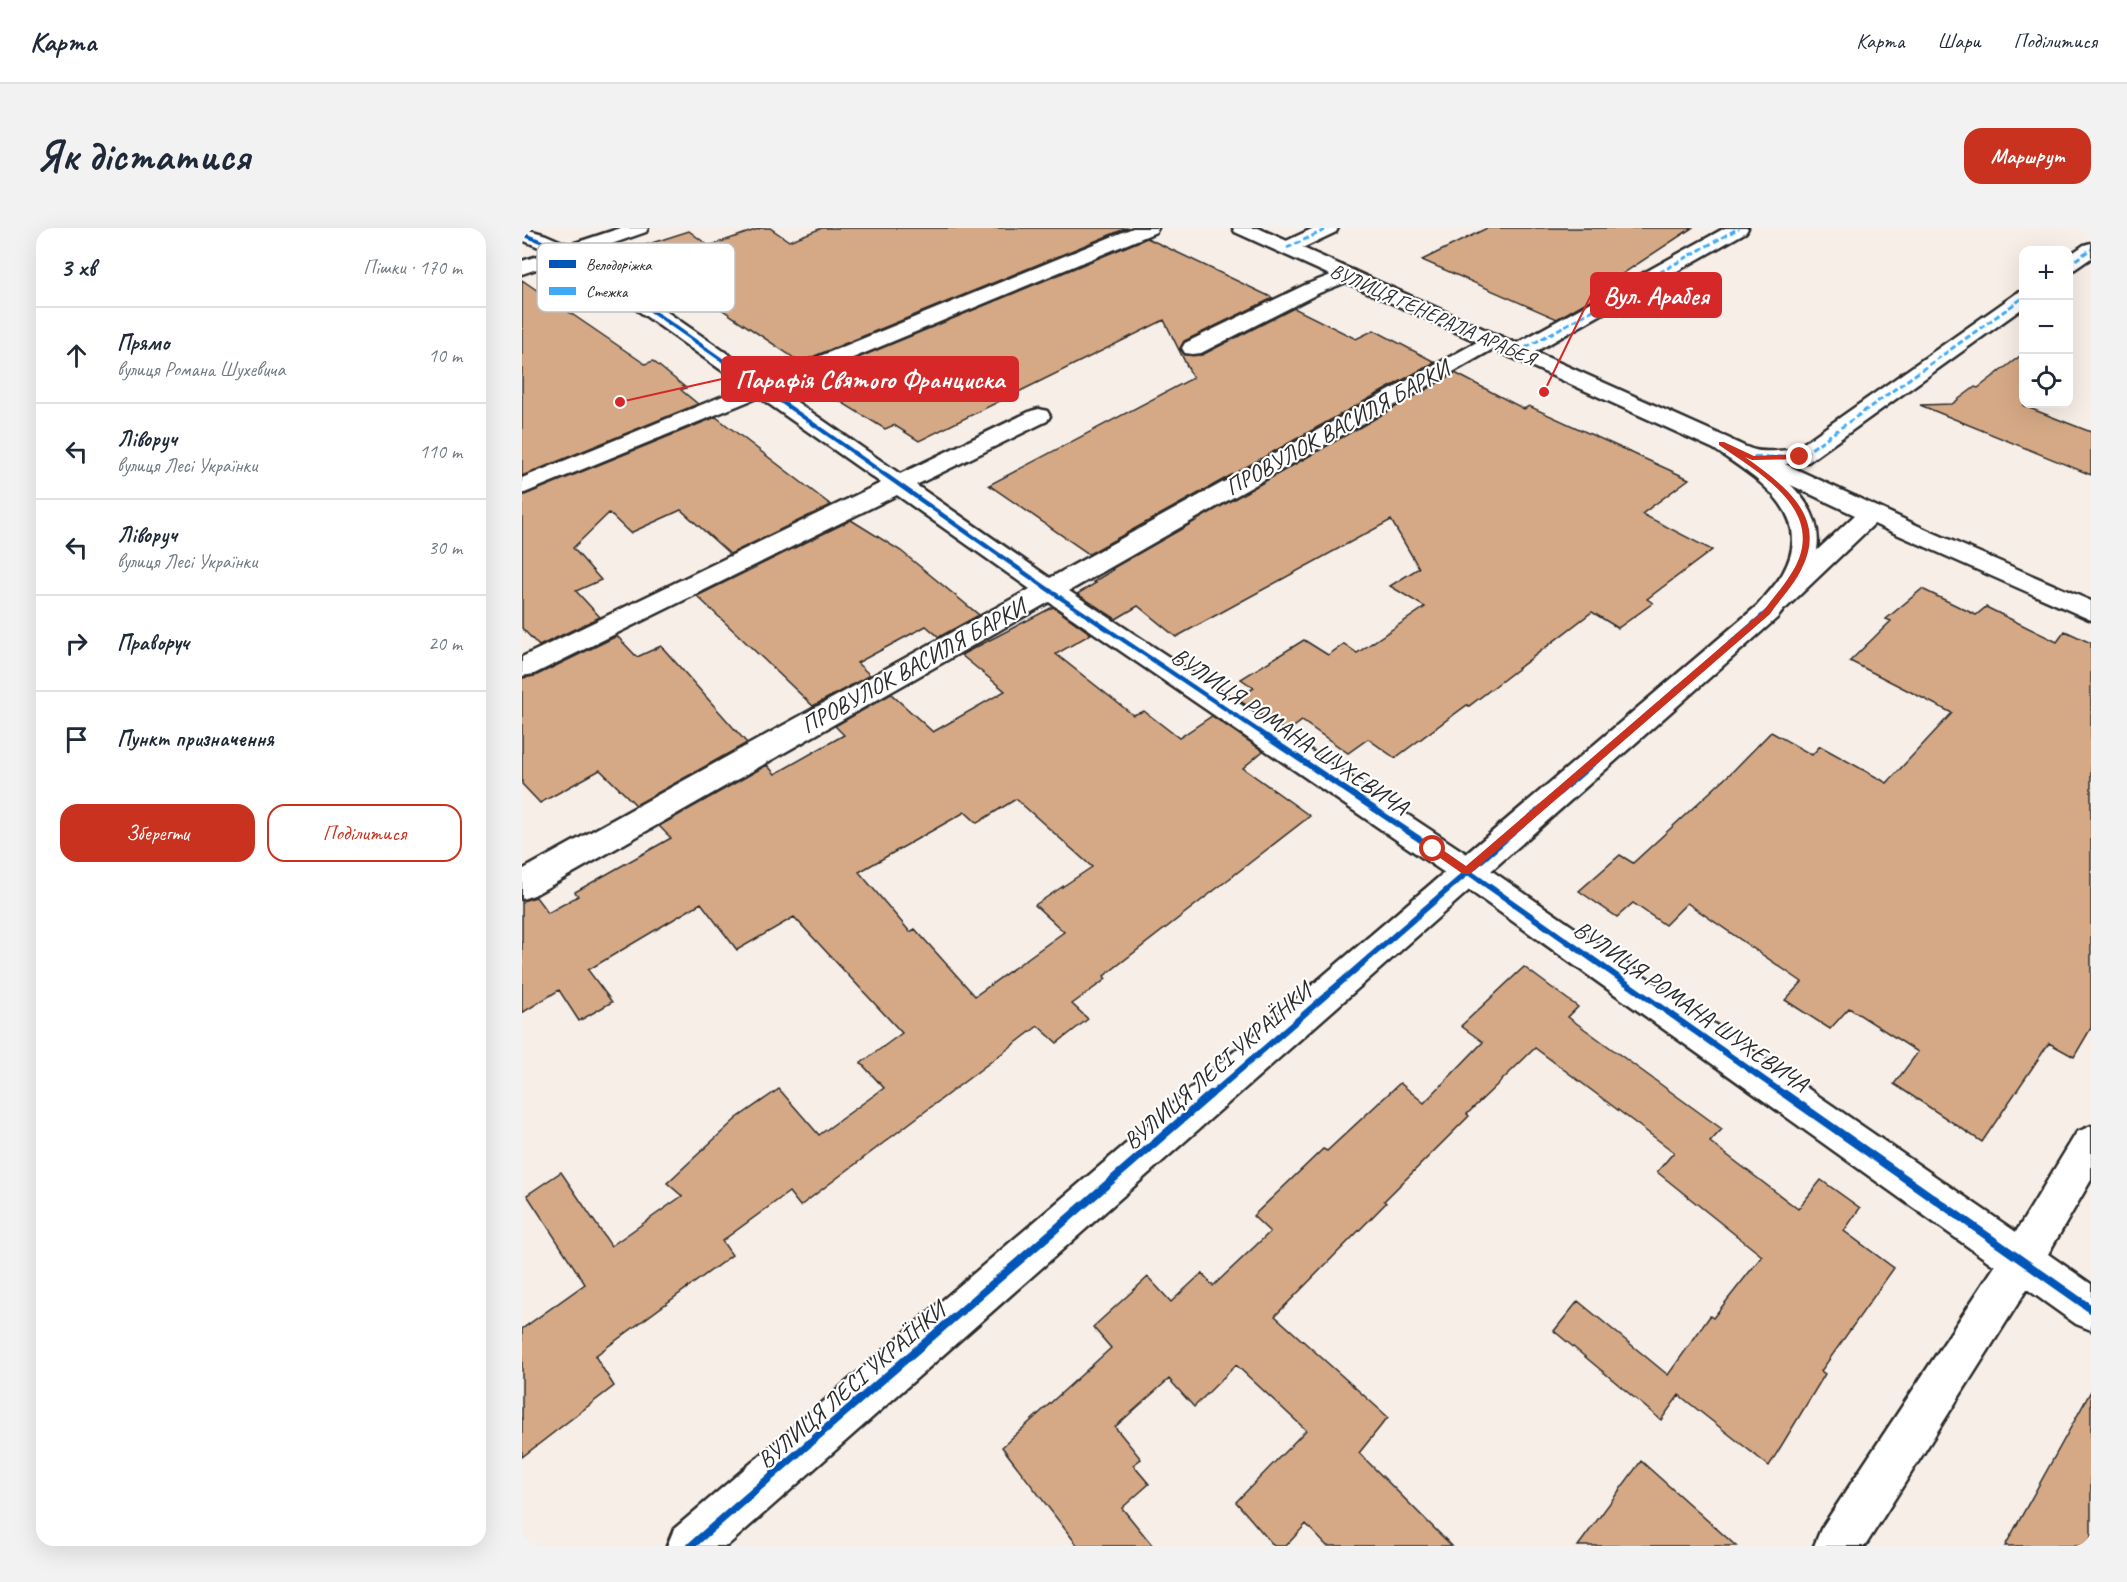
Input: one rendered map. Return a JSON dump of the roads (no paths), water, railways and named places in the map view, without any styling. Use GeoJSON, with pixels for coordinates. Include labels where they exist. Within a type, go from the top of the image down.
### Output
{"type":"FeatureCollection","features":[{"type":"Feature","properties":{"kind":"street"},"geometry":{"type":"LineString","coordinates":[[595,243],[639,228]]}},
{"type":"Feature","properties":{"kind":"street"},"geometry":{"type":"LineString","coordinates":[[522,487],[1149,228]]}},
{"type":"Feature","properties":{"kind":"street","name":"ВУЛИЦЯ ГЕНЕРАЛА АРАБЕЯ"},"geometry":{"type":"LineString","coordinates":[[1242,228],[1722,444]]}},
{"type":"Feature","properties":{"kind":"street"},"geometry":{"type":"LineString","coordinates":[[1287,248],[1329,228]]}},
{"type":"Feature","properties":{"kind":"street"},"geometry":{"type":"LineString","coordinates":[[1518,352],[1739,228]]}},
{"type":"Feature","properties":{"kind":"street","name":"ВУЛИЦЯ РОМАНА ШУХЕВИЧА"},"geometry":{"type":"LineString","coordinates":[[522,234],[548,243]]}},
{"type":"Feature","properties":{"kind":"street"},"geometry":{"type":"LineString","coordinates":[[2073,262],[2091,249]]}},
{"type":"Feature","properties":{"kind":"street"},"geometry":{"type":"LineString","coordinates":[[522,268],[537,263]]}},
{"type":"Feature","properties":{"kind":"street"},"geometry":{"type":"LineString","coordinates":[[1193,348],[1312,289],[1347,275]]}},
{"type":"Feature","properties":{"kind":"street"},"geometry":{"type":"LineString","coordinates":[[1752,458],[1800,457],[2020,300]]}},
{"type":"Feature","properties":{"kind":"street","name":"ВУЛИЦЯ РОМАНА ШУХЕВИЧА"},"geometry":{"type":"LineString","coordinates":[[653,312],[1049,590],[1467,871],[2091,1309]]}},
{"type":"Feature","properties":{"kind":"street","name":"ПРОВУЛОК ВАСИЛЯ БАРКИ"},"geometry":{"type":"LineString","coordinates":[[522,886],[1493,341]]}},
{"type":"Feature","properties":{"kind":"street"},"geometry":{"type":"LineString","coordinates":[[524,667],[1039,416]]}},
{"type":"Feature","properties":{"kind":"street"},"geometry":{"type":"LineString","coordinates":[[1722,444],[1870,514],[2091,611]]}},
{"type":"Feature","properties":{"kind":"street","name":"ВУЛИЦЯ ЛЕСІ УКРАЇНКИ"},"geometry":{"type":"LineString","coordinates":[[691,1546],[1034,1251],[1467,871],[1767,612],[1799,568],[1805,546],[1805,522],[1794,501],[1775,482],[1722,444]]}},
{"type":"Feature","properties":{"kind":"street"},"geometry":{"type":"LineString","coordinates":[[1767,612],[1870,514]]}},
{"type":"Feature","properties":{"kind":"street"},"geometry":{"type":"LineString","coordinates":[[1838,1546],[2022,1260],[2091,1144]]}},
{"type":"Feature","properties":{"kind":"place","name":"Вул. Арабея"},"geometry":{"type":"Point","coordinates":[1544,392]}},
{"type":"Feature","properties":{"kind":"place","name":"Парафія Святого Франциска"},"geometry":{"type":"Point","coordinates":[620,402]}}]}
